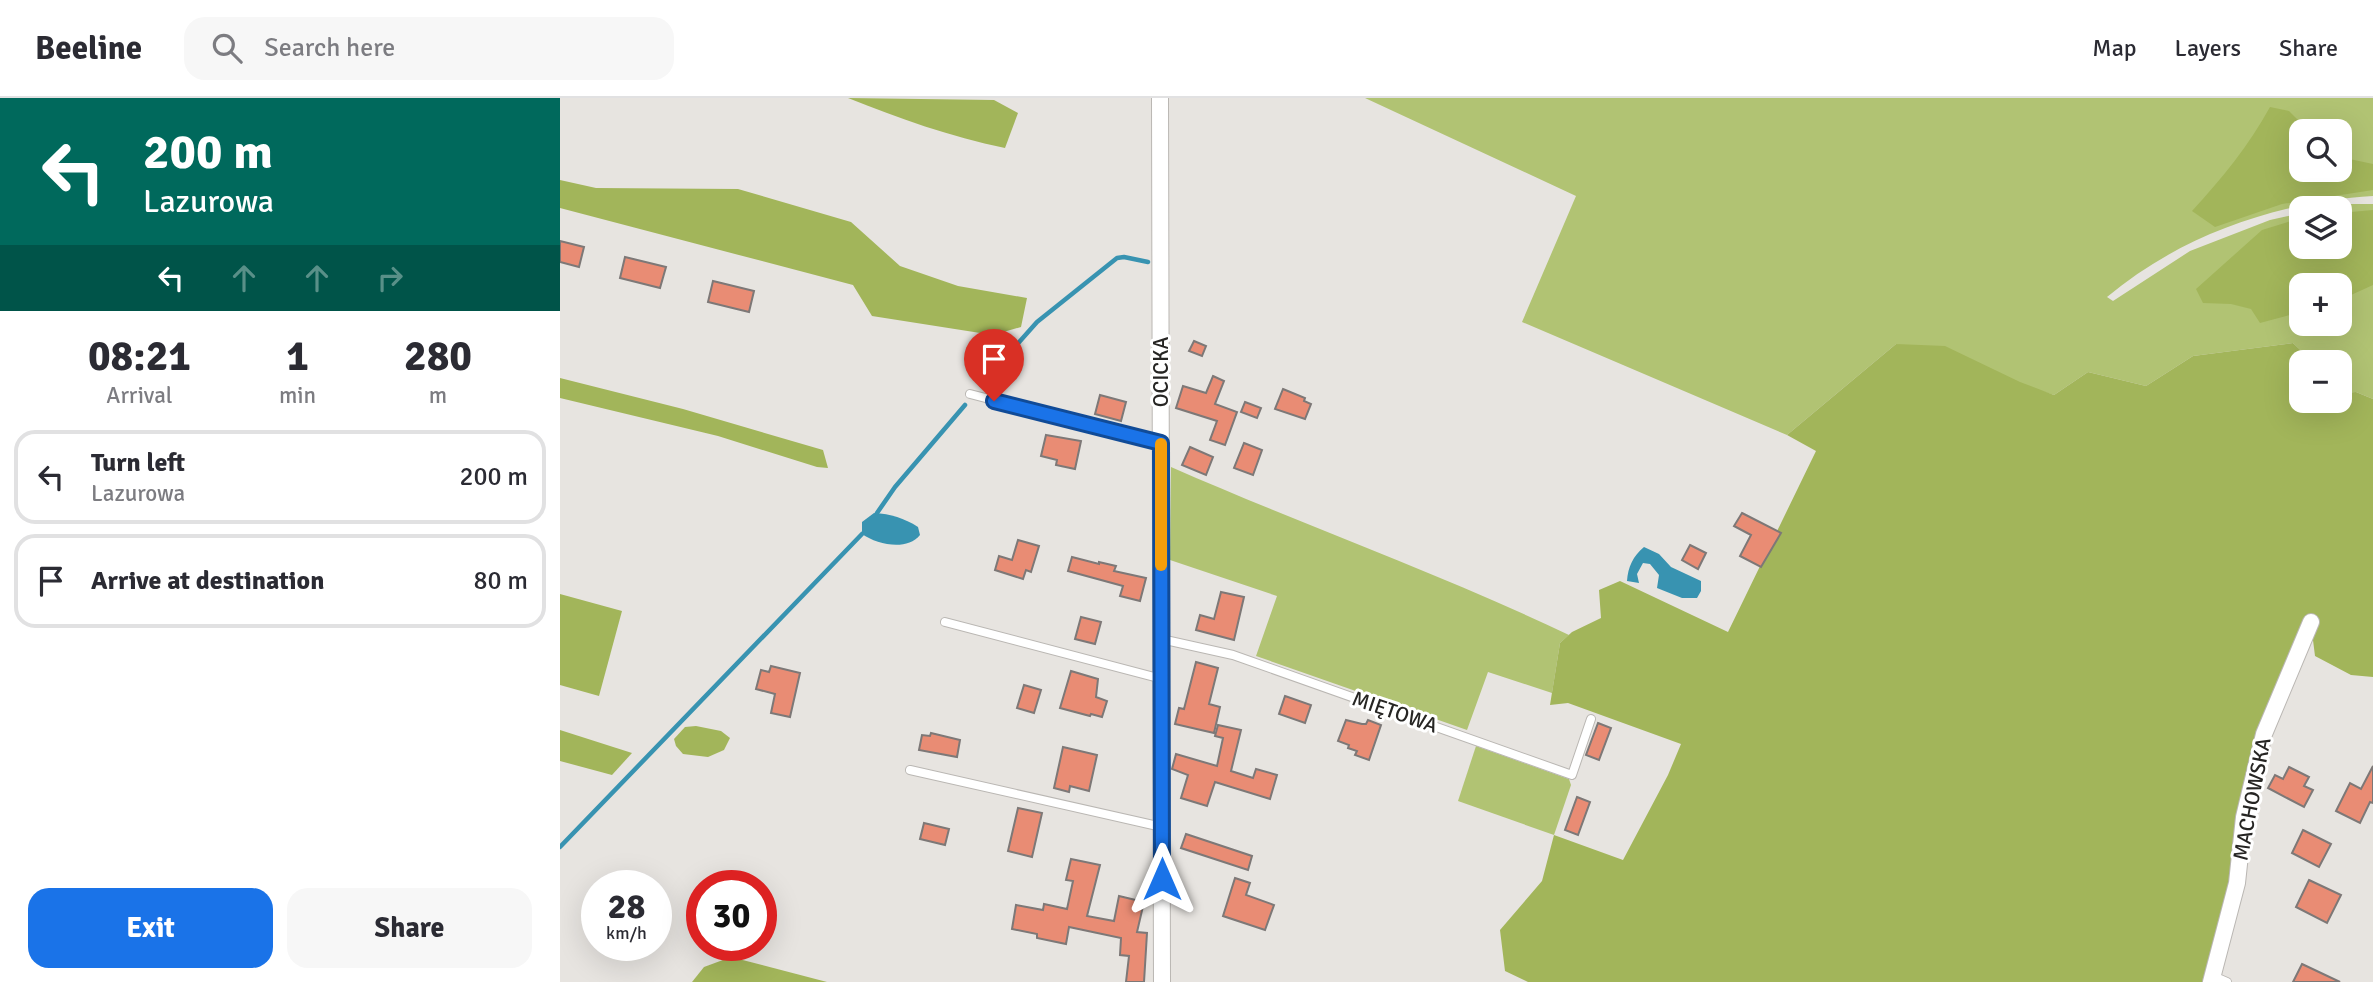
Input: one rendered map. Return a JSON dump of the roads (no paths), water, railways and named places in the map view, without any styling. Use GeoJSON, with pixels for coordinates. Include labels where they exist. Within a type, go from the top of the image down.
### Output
{"type":"FeatureCollection","features":[{"type":"Feature","properties":{"kind":"street","name":"OCICKA"},"geometry":{"type":"LineString","coordinates":[[1160,98],[1162,982]]}},
{"type":"Feature","properties":{"kind":"street","name":"MACHOWSKA"},"geometry":{"type":"LineString","coordinates":[[2217,980],[2236,883],[2244,817],[2264,734],[2311,622]]}},
{"type":"Feature","properties":{"kind":"lane"},"geometry":{"type":"LineString","coordinates":[[970,394],[1161,443]]}},
{"type":"Feature","properties":{"kind":"lane"},"geometry":{"type":"LineString","coordinates":[[945,622],[1162,679]]}},
{"type":"Feature","properties":{"kind":"lane","name":"MIĘTOWA"},"geometry":{"type":"LineString","coordinates":[[1161,639],[1233,655],[1572,775],[1591,719]]}},
{"type":"Feature","properties":{"kind":"lane"},"geometry":{"type":"LineString","coordinates":[[910,770],[1162,827]]}},
{"type":"Feature","properties":{"kind":"water"},"geometry":{"type":"Polygon","coordinates":[[[874,513],[892,515],[908,521],[918,527],[920,535],[900,545],[869,538],[862,534],[862,522],[874,513]]]}},
{"type":"Feature","properties":{"kind":"water"},"geometry":{"type":"Polygon","coordinates":[[[1644,547],[1659,554],[1671,567],[1701,581],[1701,591],[1697,598],[1682,598],[1657,588],[1659,575],[1650,564],[1643,563],[1637,574],[1639,583],[1627,581],[1632,562],[1644,547]]]}},
{"type":"Feature","properties":{"kind":"waterway"},"geometry":{"type":"LineString","coordinates":[[981,385],[1037,322],[1117,258],[1148,262]]}},
{"type":"Feature","properties":{"kind":"waterway"},"geometry":{"type":"LineString","coordinates":[[877,513],[895,487],[965,405]]}},
{"type":"Feature","properties":{"kind":"waterway"},"geometry":{"type":"LineString","coordinates":[[560,847],[862,534]]}}]}
